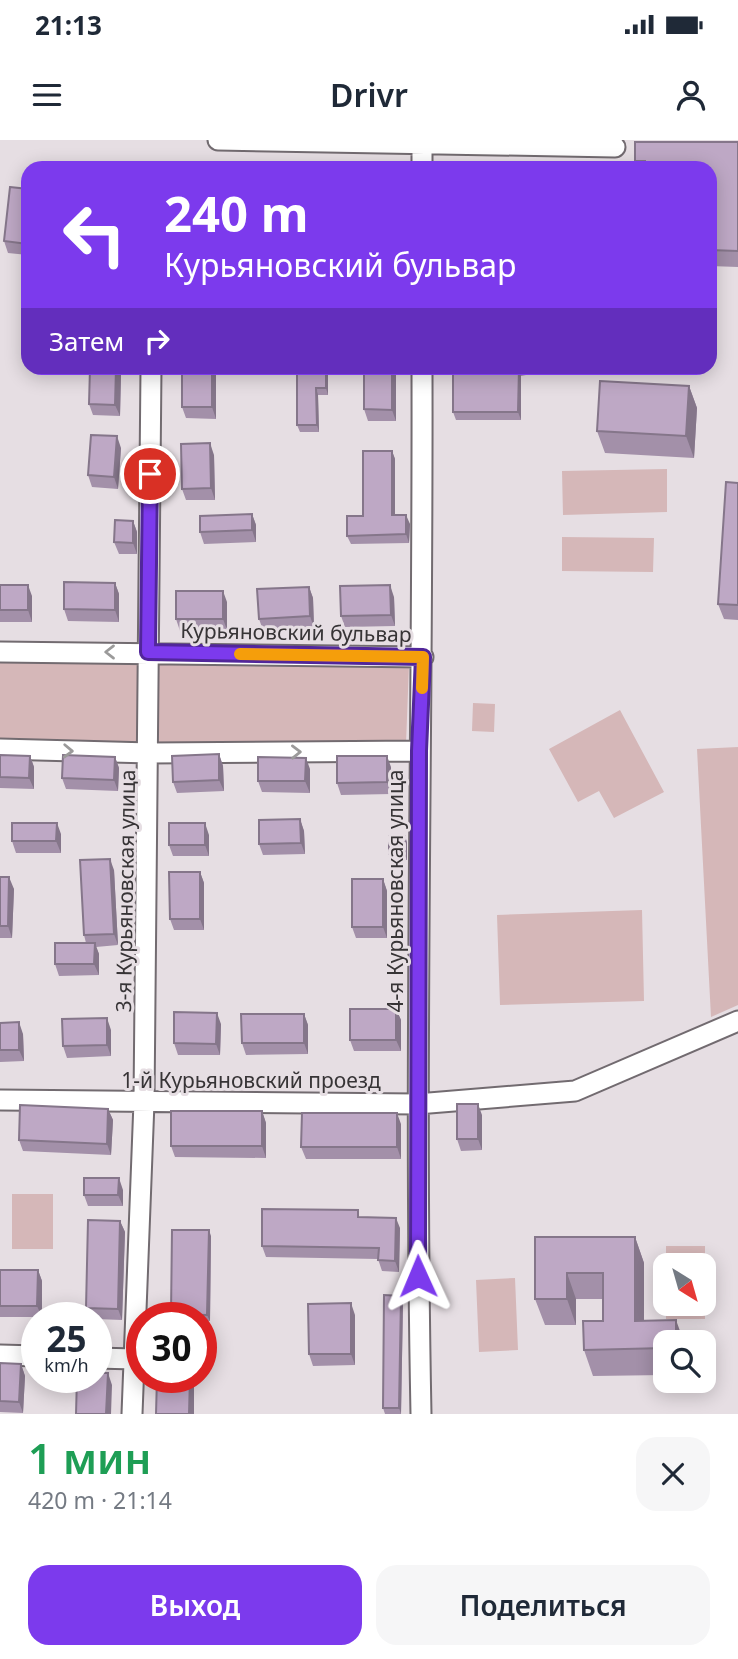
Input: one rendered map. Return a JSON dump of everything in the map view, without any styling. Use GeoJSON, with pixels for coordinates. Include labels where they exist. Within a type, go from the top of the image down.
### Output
{"type":"FeatureCollection","features":[{"type":"Feature","properties":{"kind":"street"},"geometry":{"type":"LineString","coordinates":[[218,140],[615,147]]}},
{"type":"Feature","properties":{"kind":"street"},"geometry":{"type":"LineString","coordinates":[[422,145],[422,161]]}},
{"type":"Feature","properties":{"kind":"street","name":"3-я Курьяновская улица"},"geometry":{"type":"LineString","coordinates":[[137,1302],[145,1102],[150,753],[148,652],[151,375]]}},
{"type":"Feature","properties":{"kind":"street","name":"4-я Курьяновская улица"},"geometry":{"type":"LineString","coordinates":[[421,1414],[417,1104],[419,751],[423,657],[422,375]]}},
{"type":"Feature","properties":{"kind":"street","name":"Курьяновский бульвар"},"geometry":{"type":"LineString","coordinates":[[0,652],[423,657]]}},
{"type":"Feature","properties":{"kind":"street"},"geometry":{"type":"LineString","coordinates":[[0,749],[150,753],[419,751]]}},
{"type":"Feature","properties":{"kind":"street","name":"1-й Курьяновский проезд"},"geometry":{"type":"LineString","coordinates":[[0,1100],[417,1104],[575,1091],[738,1021]]}},
{"type":"Feature","properties":{"kind":"street"},"geometry":{"type":"LineString","coordinates":[[0,1355],[21,1356]]}},
{"type":"Feature","properties":{"kind":"street","name":"3-я Курьяновская улица"},"geometry":{"type":"LineString","coordinates":[[132,1414],[133,1393]]}},
{"type":"Feature","properties":{"kind":"shaded area"},"geometry":{"type":"Polygon","coordinates":[[[667,469],[667,512],[563,515],[562,471],[667,469]]]}},
{"type":"Feature","properties":{"kind":"shaded area"},"geometry":{"type":"Polygon","coordinates":[[[562,537],[654,538],[653,572],[562,571],[562,537]]]}},
{"type":"Feature","properties":{"kind":"shaded area"},"geometry":{"type":"Polygon","coordinates":[[[140,659],[142,746],[0,741],[0,660],[140,659]]]}},
{"type":"Feature","properties":{"kind":"shaded area"},"geometry":{"type":"Polygon","coordinates":[[[158,662],[409,665],[406,744],[159,746],[158,662]]]}},
{"type":"Feature","properties":{"kind":"shaded area"},"geometry":{"type":"Polygon","coordinates":[[[473,703],[495,704],[494,732],[472,731],[473,703]]]}},
{"type":"Feature","properties":{"kind":"shaded area"},"geometry":{"type":"Polygon","coordinates":[[[620,710],[664,792],[614,818],[599,791],[578,802],[549,749],[620,710]]]}},
{"type":"Feature","properties":{"kind":"shaded area"},"geometry":{"type":"Polygon","coordinates":[[[738,747],[738,1005],[711,1017],[697,749],[738,747]]]}},
{"type":"Feature","properties":{"kind":"shaded area"},"geometry":{"type":"Polygon","coordinates":[[[642,910],[644,1001],[500,1005],[497,915],[642,910]]]}},
{"type":"Feature","properties":{"kind":"shaded area"},"geometry":{"type":"Polygon","coordinates":[[[12,1194],[53,1194],[53,1249],[12,1249],[12,1194]]]}},
{"type":"Feature","properties":{"kind":"shaded area"},"geometry":{"type":"Polygon","coordinates":[[[666,1246],[705,1246],[705,1253],[666,1253],[666,1246]]]}},
{"type":"Feature","properties":{"kind":"shaded area"},"geometry":{"type":"Polygon","coordinates":[[[515,1278],[518,1350],[479,1352],[476,1280],[515,1278]]]}},
{"type":"Feature","properties":{"kind":"shaded area"},"geometry":{"type":"Polygon","coordinates":[[[666,1316],[705,1316],[705,1319],[666,1319],[666,1316]]]}},
{"type":"Feature","properties":{"kind":"building"},"geometry":{"type":"Polygon","coordinates":[[[635,142],[738,142],[738,251],[717,250],[717,161],[635,161],[635,142]]]}},
{"type":"Feature","properties":{"kind":"building"},"geometry":{"type":"Polygon","coordinates":[[[10,187],[21,188],[21,243],[4,241],[10,187]]]}},
{"type":"Feature","properties":{"kind":"building"},"geometry":{"type":"Polygon","coordinates":[[[90,375],[116,375],[115,405],[89,404],[90,375]]]}},
{"type":"Feature","properties":{"kind":"building"},"geometry":{"type":"Polygon","coordinates":[[[182,375],[212,375],[212,407],[182,407],[182,375]]]}},
{"type":"Feature","properties":{"kind":"building"},"geometry":{"type":"Polygon","coordinates":[[[297,375],[326,375],[326,388],[316,388],[317,425],[297,425],[297,375]]]}},
{"type":"Feature","properties":{"kind":"building"},"geometry":{"type":"Polygon","coordinates":[[[364,375],[392,375],[392,410],[364,409],[364,375]]]}},
{"type":"Feature","properties":{"kind":"building"},"geometry":{"type":"Polygon","coordinates":[[[453,375],[519,375],[518,412],[453,412],[453,375]]]}},
{"type":"Feature","properties":{"kind":"building"},"geometry":{"type":"Polygon","coordinates":[[[600,381],[689,386],[686,436],[597,431],[600,381]]]}},
{"type":"Feature","properties":{"kind":"building"},"geometry":{"type":"Polygon","coordinates":[[[91,435],[117,436],[114,477],[88,475],[91,435]]]}},
{"type":"Feature","properties":{"kind":"building"},"geometry":{"type":"Polygon","coordinates":[[[210,443],[211,488],[182,489],[181,444],[210,443]]]}},
{"type":"Feature","properties":{"kind":"building"},"geometry":{"type":"Polygon","coordinates":[[[363,451],[392,451],[392,515],[406,515],[406,534],[347,536],[347,516],[363,516],[363,451]]]}},
{"type":"Feature","properties":{"kind":"building"},"geometry":{"type":"Polygon","coordinates":[[[726,482],[738,483],[738,605],[718,604],[726,482]]]}},
{"type":"Feature","properties":{"kind":"building"},"geometry":{"type":"Polygon","coordinates":[[[252,514],[252,530],[200,532],[200,516],[252,514]]]}},
{"type":"Feature","properties":{"kind":"building"},"geometry":{"type":"Polygon","coordinates":[[[115,520],[133,521],[133,543],[114,542],[115,520]]]}},
{"type":"Feature","properties":{"kind":"building"},"geometry":{"type":"Polygon","coordinates":[[[64,582],[115,583],[115,610],[64,609],[64,582]]]}},
{"type":"Feature","properties":{"kind":"building"},"geometry":{"type":"Polygon","coordinates":[[[0,585],[28,585],[28,610],[0,610],[0,585]]]}},
{"type":"Feature","properties":{"kind":"building"},"geometry":{"type":"Polygon","coordinates":[[[390,585],[391,615],[341,616],[340,586],[390,585]]]}},
{"type":"Feature","properties":{"kind":"building"},"geometry":{"type":"Polygon","coordinates":[[[309,587],[310,616],[259,619],[257,589],[309,587]]]}},
{"type":"Feature","properties":{"kind":"building"},"geometry":{"type":"Polygon","coordinates":[[[176,591],[223,591],[223,619],[176,619],[176,591]]]}},
{"type":"Feature","properties":{"kind":"building"},"geometry":{"type":"Polygon","coordinates":[[[219,754],[219,780],[173,782],[172,756],[219,754]]]}},
{"type":"Feature","properties":{"kind":"building"},"geometry":{"type":"Polygon","coordinates":[[[0,755],[30,756],[29,778],[0,777],[0,755]]]}},
{"type":"Feature","properties":{"kind":"building"},"geometry":{"type":"Polygon","coordinates":[[[63,755],[115,757],[114,780],[62,778],[63,755]]]}},
{"type":"Feature","properties":{"kind":"building"},"geometry":{"type":"Polygon","coordinates":[[[337,756],[387,756],[387,782],[337,783],[337,756]]]}},
{"type":"Feature","properties":{"kind":"building"},"geometry":{"type":"Polygon","coordinates":[[[258,757],[306,758],[305,781],[258,781],[258,757]]]}},
{"type":"Feature","properties":{"kind":"building"},"geometry":{"type":"Polygon","coordinates":[[[300,819],[301,843],[259,844],[259,820],[300,819]]]}},
{"type":"Feature","properties":{"kind":"building"},"geometry":{"type":"Polygon","coordinates":[[[12,823],[57,823],[56,841],[12,841],[12,823]]]}},
{"type":"Feature","properties":{"kind":"building"},"geometry":{"type":"Polygon","coordinates":[[[169,823],[205,823],[205,845],[169,845],[169,823]]]}},
{"type":"Feature","properties":{"kind":"building"},"geometry":{"type":"Polygon","coordinates":[[[389,836],[405,836],[405,854],[389,854],[389,836]]]}},
{"type":"Feature","properties":{"kind":"building"},"geometry":{"type":"Polygon","coordinates":[[[110,859],[114,934],[84,935],[80,860],[110,859]]]}},
{"type":"Feature","properties":{"kind":"building"},"geometry":{"type":"Polygon","coordinates":[[[169,872],[200,872],[200,919],[170,919],[169,872]]]}},
{"type":"Feature","properties":{"kind":"building"},"geometry":{"type":"Polygon","coordinates":[[[0,877],[9,877],[8,926],[0,926],[0,877]]]}},
{"type":"Feature","properties":{"kind":"building"},"geometry":{"type":"Polygon","coordinates":[[[352,879],[383,879],[383,927],[352,927],[352,879]]]}},
{"type":"Feature","properties":{"kind":"building"},"geometry":{"type":"Polygon","coordinates":[[[55,943],[95,943],[94,964],[55,964],[55,943]]]}},
{"type":"Feature","properties":{"kind":"building"},"geometry":{"type":"Polygon","coordinates":[[[350,1009],[396,1009],[396,1040],[350,1040],[350,1009]]]}},
{"type":"Feature","properties":{"kind":"building"},"geometry":{"type":"Polygon","coordinates":[[[174,1012],[217,1013],[216,1044],[174,1043],[174,1012]]]}},
{"type":"Feature","properties":{"kind":"building"},"geometry":{"type":"Polygon","coordinates":[[[241,1014],[304,1014],[304,1043],[242,1043],[241,1014]]]}},
{"type":"Feature","properties":{"kind":"building"},"geometry":{"type":"Polygon","coordinates":[[[107,1018],[107,1045],[63,1046],[62,1019],[107,1018]]]}},
{"type":"Feature","properties":{"kind":"building"},"geometry":{"type":"Polygon","coordinates":[[[19,1022],[19,1050],[0,1050],[0,1023],[19,1022]]]}},
{"type":"Feature","properties":{"kind":"building"},"geometry":{"type":"Polygon","coordinates":[[[457,1104],[478,1104],[478,1139],[457,1139],[457,1104]]]}},
{"type":"Feature","properties":{"kind":"building"},"geometry":{"type":"Polygon","coordinates":[[[20,1105],[108,1109],[107,1144],[19,1140],[20,1105]]]}},
{"type":"Feature","properties":{"kind":"building"},"geometry":{"type":"Polygon","coordinates":[[[171,1111],[262,1111],[262,1146],[171,1146],[171,1111]]]}},
{"type":"Feature","properties":{"kind":"building"},"geometry":{"type":"Polygon","coordinates":[[[302,1113],[397,1113],[397,1147],[301,1147],[302,1113]]]}},
{"type":"Feature","properties":{"kind":"building"},"geometry":{"type":"Polygon","coordinates":[[[84,1178],[119,1178],[118,1195],[84,1195],[84,1178]]]}},
{"type":"Feature","properties":{"kind":"building"},"geometry":{"type":"Polygon","coordinates":[[[262,1209],[358,1210],[358,1217],[396,1218],[395,1261],[378,1260],[379,1248],[262,1246],[262,1209]]]}},
{"type":"Feature","properties":{"kind":"building"},"geometry":{"type":"Polygon","coordinates":[[[88,1220],[120,1221],[118,1309],[112,1309],[112,1302],[86,1302],[88,1220]]]}},
{"type":"Feature","properties":{"kind":"building"},"geometry":{"type":"Polygon","coordinates":[[[172,1230],[209,1230],[207,1302],[171,1302],[172,1230]]]}},
{"type":"Feature","properties":{"kind":"building"},"geometry":{"type":"Polygon","coordinates":[[[535,1237],[635,1237],[635,1321],[676,1320],[676,1330],[653,1330],[653,1348],[584,1350],[583,1321],[603,1321],[603,1273],[567,1273],[567,1299],[535,1299],[535,1237]]]}},
{"type":"Feature","properties":{"kind":"building"},"geometry":{"type":"Polygon","coordinates":[[[0,1270],[38,1270],[37,1302],[21,1302],[21,1306],[0,1306],[0,1270]]]}},
{"type":"Feature","properties":{"kind":"building"},"geometry":{"type":"Polygon","coordinates":[[[384,1295],[401,1296],[399,1408],[383,1408],[384,1295]]]}},
{"type":"Feature","properties":{"kind":"building"},"geometry":{"type":"Polygon","coordinates":[[[351,1303],[351,1354],[309,1354],[308,1304],[351,1303]]]}},
{"type":"Feature","properties":{"kind":"building"},"geometry":{"type":"Polygon","coordinates":[[[0,1363],[21,1364],[19,1402],[0,1401],[0,1363]]]}},
{"type":"Feature","properties":{"kind":"building"},"geometry":{"type":"Polygon","coordinates":[[[77,1393],[107,1393],[106,1414],[76,1414],[77,1393]]]}},
{"type":"Feature","properties":{"kind":"building"},"geometry":{"type":"Polygon","coordinates":[[[157,1393],[190,1393],[189,1414],[156,1414],[157,1393]]]}},
{"type":"Feature","properties":{"kind":"slow traffic"},"geometry":{"type":"LineString","coordinates":[[240,654],[423,657],[422,688]]}},
{"type":"Feature","properties":{"kind":"route"},"geometry":{"type":"LineString","coordinates":[[150,474],[148,652],[423,657],[419,751],[416,1166],[418,1276]]}}]}
